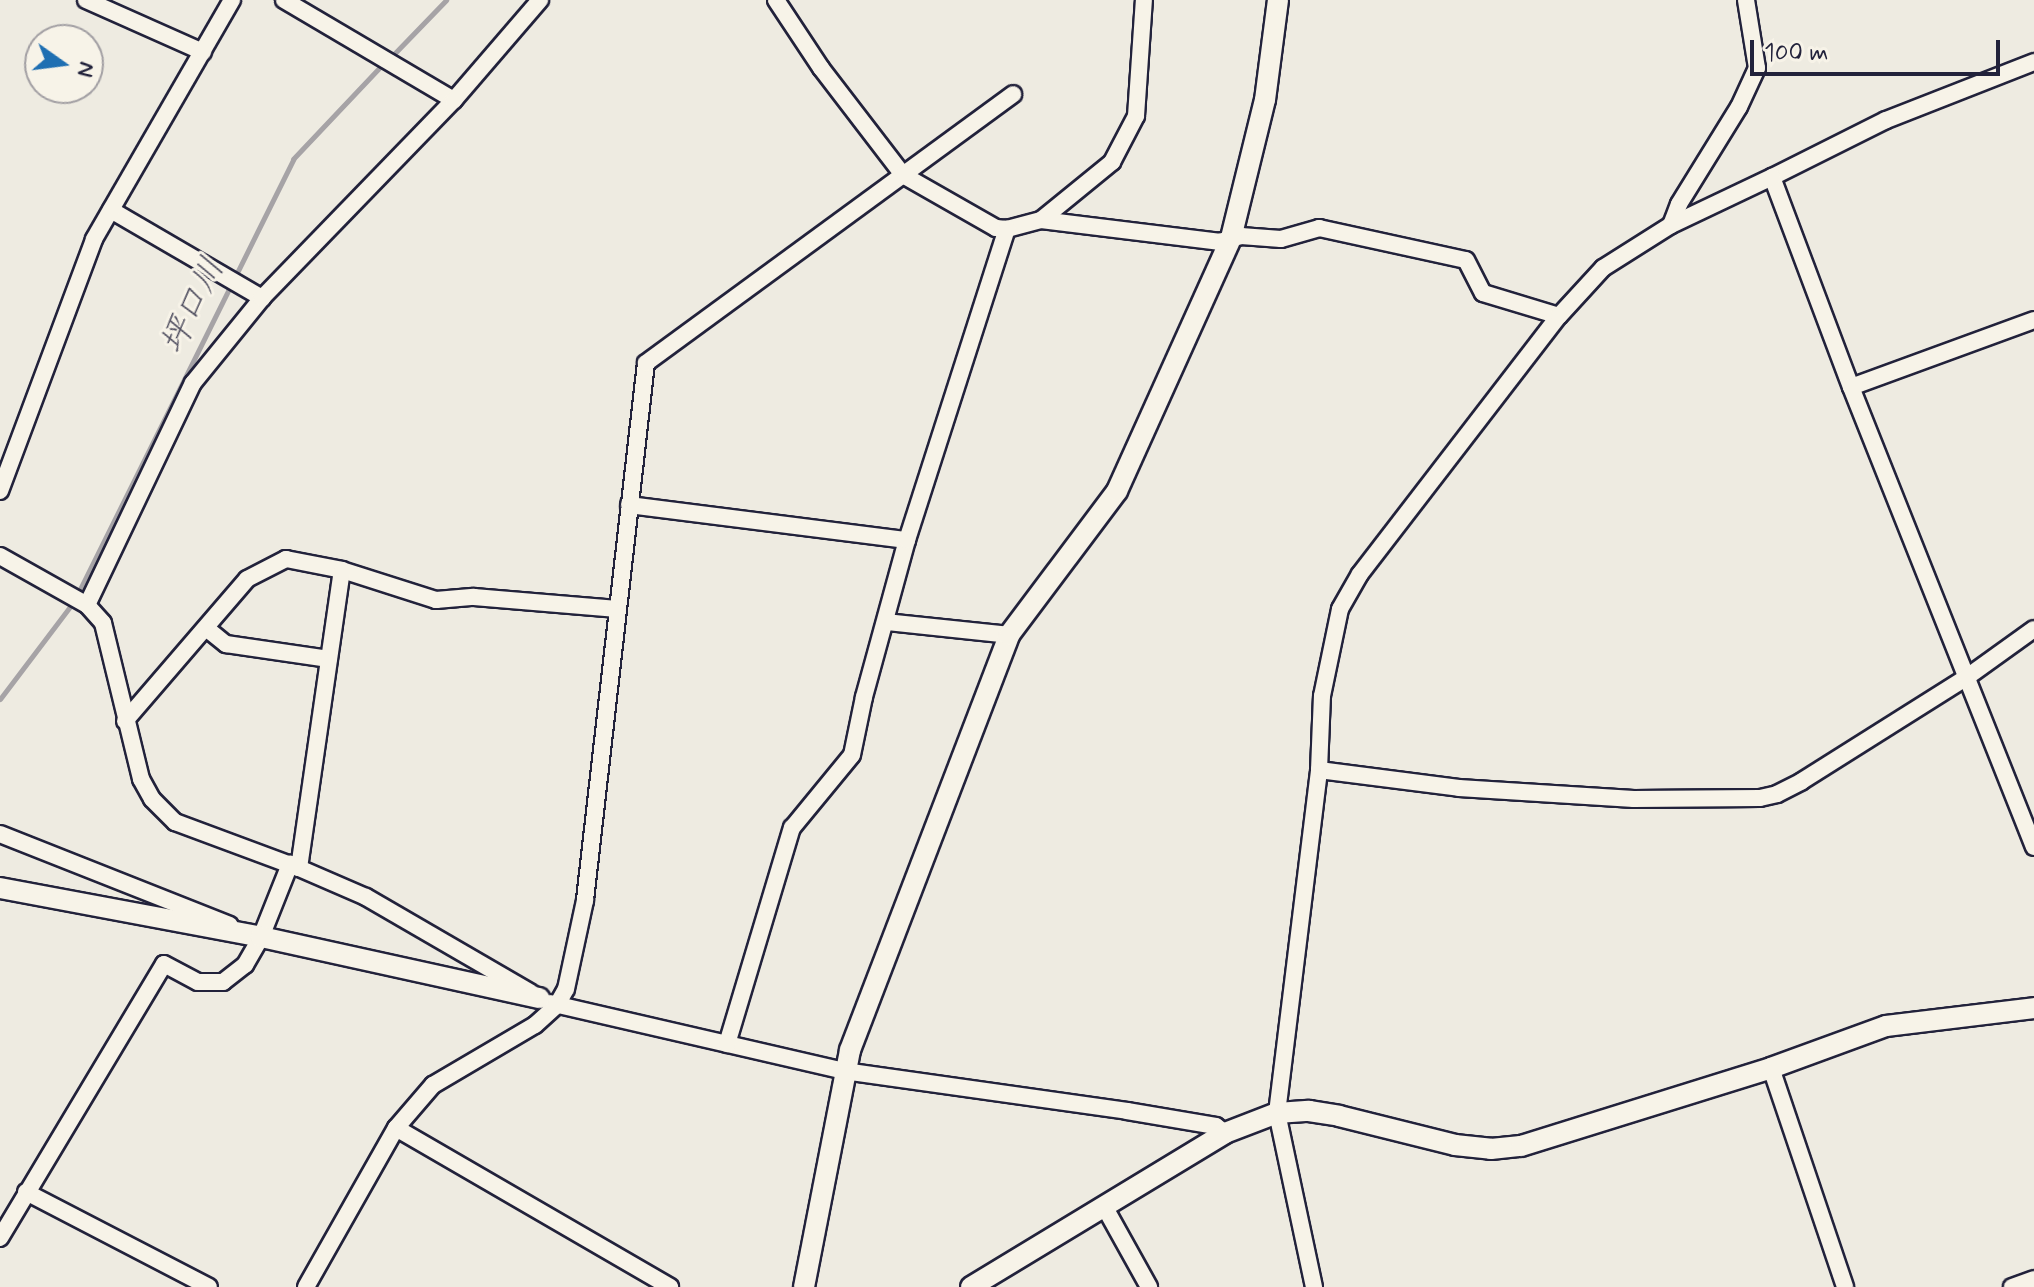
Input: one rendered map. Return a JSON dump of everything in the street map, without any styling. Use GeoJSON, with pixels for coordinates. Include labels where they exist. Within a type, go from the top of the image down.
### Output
{"type":"FeatureCollection","features":[{"type":"Feature","properties":{"kind":"street"},"geometry":{"type":"LineString","coordinates":[[86,0],[203,52]]}},
{"type":"Feature","properties":{"kind":"street"},"geometry":{"type":"LineString","coordinates":[[0,491],[94,239],[232,0]]}},
{"type":"Feature","properties":{"kind":"street"},"geometry":{"type":"LineString","coordinates":[[284,0],[454,100]]}},
{"type":"Feature","properties":{"kind":"street"},"geometry":{"type":"LineString","coordinates":[[87,605],[193,383],[262,298],[454,100],[540,0]]}},
{"type":"Feature","properties":{"kind":"street"},"geometry":{"type":"LineString","coordinates":[[776,0],[821,68],[903,175],[996,228],[1007,229],[1041,220],[1219,242],[1231,238],[1281,239],[1319,228],[1466,260],[1483,293],[1559,316]]}},
{"type":"Feature","properties":{"kind":"street"},"geometry":{"type":"LineString","coordinates":[[1041,220],[1112,162],[1136,116],[1144,0]]}},
{"type":"Feature","properties":{"kind":"street"},"geometry":{"type":"LineString","coordinates":[[804,1287],[844,1071],[1009,635],[1117,491],[1231,238],[1265,100],[1278,0]]}},
{"type":"Feature","properties":{"kind":"street"},"geometry":{"type":"LineString","coordinates":[[1671,225],[1679,204],[1739,107],[1757,68],[1746,0]]}},
{"type":"Feature","properties":{"kind":"street"},"geometry":{"type":"LineString","coordinates":[[1314,1287],[1277,1113],[1319,770],[1322,696],[1340,609],[1360,574],[1559,316],[1603,268],[1671,225],[1886,120],[2034,62]]}},
{"type":"Feature","properties":{"kind":"street"},"geometry":{"type":"LineString","coordinates":[[306,1287],[396,1128],[433,1085],[535,1025],[548,1002],[566,989],[585,900],[646,363],[1013,94]]}},
{"type":"Feature","properties":{"kind":"street"},"geometry":{"type":"LineString","coordinates":[[1772,177],[1851,387],[2034,847]]}},
{"type":"Feature","properties":{"kind":"street"},"geometry":{"type":"LineString","coordinates":[[111,210],[262,298]]}},
{"type":"Feature","properties":{"kind":"street"},"geometry":{"type":"LineString","coordinates":[[727,1044],[747,967],[792,828],[852,755],[864,697],[907,540],[1007,229]]}},
{"type":"Feature","properties":{"kind":"street"},"geometry":{"type":"LineString","coordinates":[[1851,387],[2034,320]]}},
{"type":"Feature","properties":{"kind":"street"},"geometry":{"type":"LineString","coordinates":[[629,505],[907,540]]}},
{"type":"Feature","properties":{"kind":"street"},"geometry":{"type":"LineString","coordinates":[[0,556],[87,605],[103,623],[141,779],[152,799],[175,822],[294,866],[366,897],[548,1002]]}},
{"type":"Feature","properties":{"kind":"street"},"geometry":{"type":"LineString","coordinates":[[125,721],[247,579],[270,565],[297,560],[342,570],[436,600],[474,597],[617,609]]}},
{"type":"Feature","properties":{"kind":"street"},"geometry":{"type":"LineString","coordinates":[[0,1238],[164,964],[198,982],[223,982],[245,965],[261,937],[294,866],[342,570]]}},
{"type":"Feature","properties":{"kind":"street"},"geometry":{"type":"LineString","coordinates":[[886,622],[1009,635]]}},
{"type":"Feature","properties":{"kind":"street"},"geometry":{"type":"LineString","coordinates":[[206,628],[226,644],[329,659]]}},
{"type":"Feature","properties":{"kind":"street"},"geometry":{"type":"LineString","coordinates":[[1319,770],[1459,788],[1602,797],[1760,798],[1777,794],[1802,781],[1967,677],[2034,629]]}},
{"type":"Feature","properties":{"kind":"street"},"geometry":{"type":"LineString","coordinates":[[2,841],[261,937]]}},
{"type":"Feature","properties":{"kind":"street"},"geometry":{"type":"LineString","coordinates":[[0,888],[261,937],[844,1071],[1127,1111],[1216,1126],[1225,1133]]}},
{"type":"Feature","properties":{"kind":"street"},"geometry":{"type":"LineString","coordinates":[[971,1287],[1225,1133],[1277,1113],[1309,1111],[1339,1116],[1455,1145],[1491,1149],[1521,1146],[1771,1068],[1886,1026],[2034,1008]]}},
{"type":"Feature","properties":{"kind":"street"},"geometry":{"type":"LineString","coordinates":[[1771,1068],[1845,1287]]}},
{"type":"Feature","properties":{"kind":"street"},"geometry":{"type":"LineString","coordinates":[[396,1128],[670,1287]]}},
{"type":"Feature","properties":{"kind":"street"},"geometry":{"type":"LineString","coordinates":[[26,1192],[209,1287]]}},
{"type":"Feature","properties":{"kind":"street"},"geometry":{"type":"LineString","coordinates":[[1104,1206],[1149,1287]]}},
{"type":"Feature","properties":{"kind":"street"},"geometry":{"type":"LineString","coordinates":[[2012,1287],[2034,1279]]}},
{"type":"Feature","properties":{"kind":"waterway","name":"坪口川"},"geometry":{"type":"LineString","coordinates":[[392,56],[446,0]]}},
{"type":"Feature","properties":{"kind":"waterway","name":"坪口川"},"geometry":{"type":"LineString","coordinates":[[79,591],[293,159],[382,65]]}},
{"type":"Feature","properties":{"kind":"waterway","name":"坪口川"},"geometry":{"type":"LineString","coordinates":[[0,699],[71,605]]}}]}
